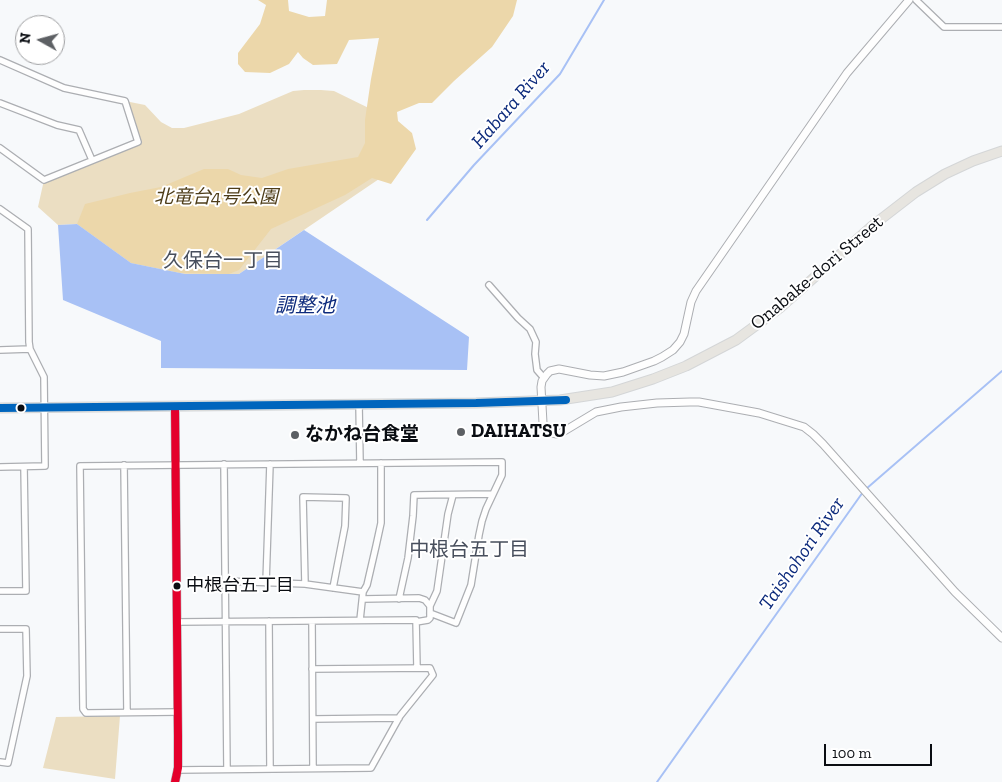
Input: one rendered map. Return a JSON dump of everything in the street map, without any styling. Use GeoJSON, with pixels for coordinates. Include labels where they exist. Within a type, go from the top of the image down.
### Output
{"type":"FeatureCollection","features":[{"type":"Feature","properties":{"kind":"main road","name":"Onabake-dori Street"},"geometry":{"type":"LineString","coordinates":[[0,408],[541,401],[570,399],[612,392],[668,374],[736,340],[781,307],[872,226],[916,192],[945,174],[973,161],[1002,151]]}},
{"type":"Feature","properties":{"kind":"street"},"geometry":{"type":"LineString","coordinates":[[909,0],[847,73],[696,291],[680,342],[662,358],[623,372],[604,376],[559,369],[550,371],[544,378],[541,388],[543,423],[547,432],[557,434],[596,412],[666,402],[699,402],[759,413],[793,423],[809,431],[824,444],[955,592],[1002,638]]}},
{"type":"Feature","properties":{"kind":"street"},"geometry":{"type":"LineString","coordinates":[[916,0],[944,27],[1002,27]]}},
{"type":"Feature","properties":{"kind":"street"},"geometry":{"type":"LineString","coordinates":[[0,60],[64,88],[125,101],[138,142],[44,180],[0,148]]}},
{"type":"Feature","properties":{"kind":"street"},"geometry":{"type":"LineString","coordinates":[[0,103],[57,125],[79,130],[92,160]]}},
{"type":"Feature","properties":{"kind":"street"},"geometry":{"type":"LineString","coordinates":[[0,209],[28,229],[30,350],[44,377],[45,408],[45,466],[0,467]]}},
{"type":"Feature","properties":{"kind":"street"},"geometry":{"type":"LineString","coordinates":[[490,285],[530,329],[536,342],[537,370],[544,378]]}},
{"type":"Feature","properties":{"kind":"street"},"geometry":{"type":"LineString","coordinates":[[0,350],[30,350]]}},
{"type":"Feature","properties":{"kind":"street"},"geometry":{"type":"LineString","coordinates":[[359,404],[360,463]]}},
{"type":"Feature","properties":{"kind":"street"},"geometry":{"type":"LineString","coordinates":[[175,407],[178,712],[176,782]]}},
{"type":"Feature","properties":{"kind":"street"},"geometry":{"type":"LineString","coordinates":[[178,712],[86,713],[83,709],[80,466],[502,462],[502,475],[486,509],[479,535],[471,585],[456,623],[430,613]]}},
{"type":"Feature","properties":{"kind":"street"},"geometry":{"type":"LineString","coordinates":[[360,620],[364,592],[369,578],[381,523],[381,463]]}},
{"type":"Feature","properties":{"kind":"street"},"geometry":{"type":"LineString","coordinates":[[224,464],[227,769]]}},
{"type":"Feature","properties":{"kind":"street"},"geometry":{"type":"LineString","coordinates":[[266,583],[270,464]]}},
{"type":"Feature","properties":{"kind":"street"},"geometry":{"type":"LineString","coordinates":[[124,465],[127,712]]}},
{"type":"Feature","properties":{"kind":"street"},"geometry":{"type":"LineString","coordinates":[[0,591],[26,591],[24,467]]}},
{"type":"Feature","properties":{"kind":"street"},"geometry":{"type":"LineString","coordinates":[[399,599],[409,550],[414,495],[492,494]]}},
{"type":"Feature","properties":{"kind":"street"},"geometry":{"type":"LineString","coordinates":[[177,622],[416,620],[416,622],[428,620],[430,618],[430,606],[437,590],[448,514],[453,495]]}},
{"type":"Feature","properties":{"kind":"street"},"geometry":{"type":"LineString","coordinates":[[305,584],[303,497],[346,498],[345,526],[333,588]]}},
{"type":"Feature","properties":{"kind":"street"},"geometry":{"type":"LineString","coordinates":[[225,581],[305,584],[364,592]]}},
{"type":"Feature","properties":{"kind":"street"},"geometry":{"type":"LineString","coordinates":[[363,599],[419,598],[426,600],[430,606]]}},
{"type":"Feature","properties":{"kind":"street"},"geometry":{"type":"LineString","coordinates":[[269,621],[270,769]]}},
{"type":"Feature","properties":{"kind":"street"},"geometry":{"type":"LineString","coordinates":[[312,621],[314,768]]}},
{"type":"Feature","properties":{"kind":"street"},"geometry":{"type":"LineString","coordinates":[[416,622],[417,668]]}},
{"type":"Feature","properties":{"kind":"street"},"geometry":{"type":"LineString","coordinates":[[0,629],[26,629],[27,676],[8,763],[0,762]]}},
{"type":"Feature","properties":{"kind":"street"},"geometry":{"type":"LineString","coordinates":[[177,770],[371,768],[399,718],[433,675],[430,668],[312,669]]}},
{"type":"Feature","properties":{"kind":"street"},"geometry":{"type":"LineString","coordinates":[[313,719],[399,718]]}},
{"type":"Feature","properties":{"kind":"green space"},"geometry":{"type":"Polygon","coordinates":[[[258,0],[288,0],[289,11],[309,17],[325,16],[327,0],[517,0],[513,16],[492,47],[432,103],[419,103],[397,112],[398,121],[412,133],[416,149],[391,184],[372,178],[345,195],[271,229],[239,270],[229,274],[181,273],[131,263],[77,224],[85,204],[161,187],[204,169],[228,169],[241,175],[262,178],[288,169],[358,157],[365,143],[365,120],[379,38],[349,40],[337,64],[313,65],[298,52],[289,64],[270,73],[245,72],[238,64],[238,53],[260,24],[266,5],[258,0]]]}},
{"type":"Feature","properties":{"kind":"green space","name":"北竜台4号公園"},"geometry":{"type":"Polygon","coordinates":[[[293,91],[334,91],[385,116],[379,179],[239,274],[184,274],[131,263],[77,224],[58,225],[38,207],[44,180],[138,142],[125,101],[145,105],[161,122],[172,128],[184,128],[239,114],[293,91]]]}},
{"type":"Feature","properties":{"kind":"green space"},"geometry":{"type":"Polygon","coordinates":[[[120,716],[115,779],[43,768],[56,717],[120,716]]]}},
{"type":"Feature","properties":{"kind":"water","name":"調整池"},"geometry":{"type":"Polygon","coordinates":[[[77,224],[131,263],[185,274],[239,274],[304,230],[469,337],[467,370],[161,368],[161,341],[63,300],[58,225],[77,224]]]}},
{"type":"Feature","properties":{"kind":"waterway","name":"Habara River"},"geometry":{"type":"LineString","coordinates":[[427,220],[474,165],[560,74],[604,0]]}},
{"type":"Feature","properties":{"kind":"waterway","name":"Taishohori River"},"geometry":{"type":"LineString","coordinates":[[866,489],[1002,371]]}},
{"type":"Feature","properties":{"kind":"waterway","name":"Taishohori River"},"geometry":{"type":"LineString","coordinates":[[657,782],[863,492]]}},
{"type":"Feature","properties":{"kind":"transit line"},"geometry":{"type":"LineString","coordinates":[[0,408],[476,403],[566,400]]}},
{"type":"Feature","properties":{"kind":"transit line"},"geometry":{"type":"LineString","coordinates":[[175,407],[178,736],[178,768],[175,782]]}},
{"type":"Feature","properties":{"kind":"place","name":"DAIHATSU"},"geometry":{"type":"Point","coordinates":[461,432]}},
{"type":"Feature","properties":{"kind":"place","name":"なかね台食堂"},"geometry":{"type":"Point","coordinates":[295,435]}},
{"type":"Feature","properties":{"kind":"place","name":"中根台五丁目"},"geometry":{"type":"Point","coordinates":[177,586]}},
{"type":"Feature","properties":{"kind":"district","name":"久保台一丁目"},"geometry":{"type":"Point","coordinates":[223,261]}},
{"type":"Feature","properties":{"kind":"district","name":"中根台五丁目"},"geometry":{"type":"Point","coordinates":[469,550]}}]}
